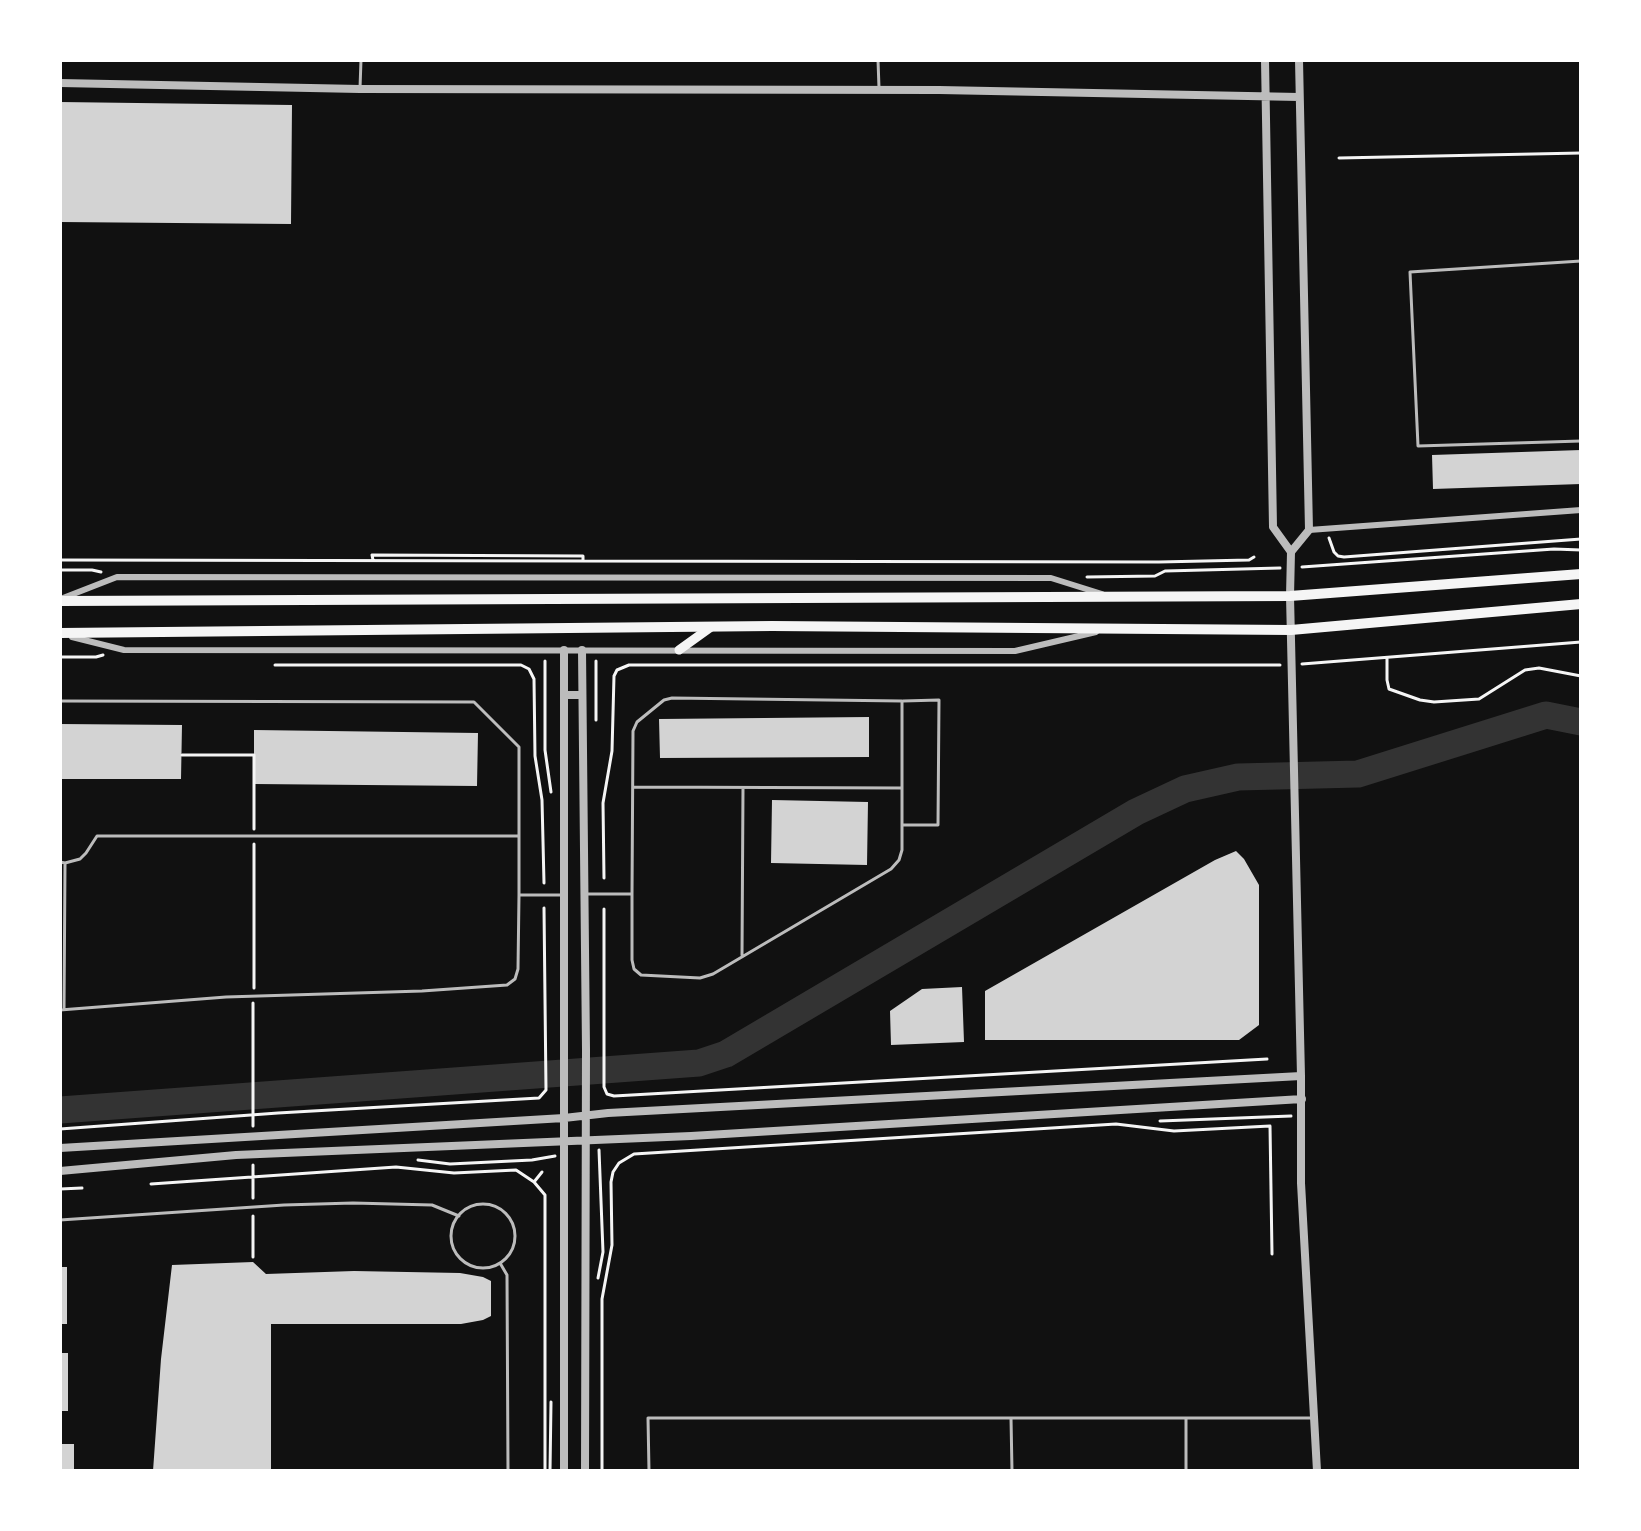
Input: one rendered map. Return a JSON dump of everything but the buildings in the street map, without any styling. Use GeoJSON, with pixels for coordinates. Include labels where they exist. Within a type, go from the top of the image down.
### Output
{"type":"FeatureCollection","features":[{"type":"Feature","properties":{"kind":"main road"},"geometry":{"type":"LineString","coordinates":[[60,600],[1290,596],[1581,574]]}},
{"type":"Feature","properties":{"kind":"main road"},"geometry":{"type":"LineString","coordinates":[[60,633],[711,627],[1291,630],[1581,604]]}},
{"type":"Feature","properties":{"kind":"main road"},"geometry":{"type":"LineString","coordinates":[[679,650],[711,627]]}},
{"type":"Feature","properties":{"kind":"street"},"geometry":{"type":"LineString","coordinates":[[1265,60],[1274,526],[1291,552],[1290,596],[1302,1100],[1301,1183],[1317,1471]]}},
{"type":"Feature","properties":{"kind":"street"},"geometry":{"type":"LineString","coordinates":[[1291,552],[1310,530],[1299,60]]}},
{"type":"Feature","properties":{"kind":"street"},"geometry":{"type":"LineString","coordinates":[[60,83],[360,89],[879,90],[1299,97]]}},
{"type":"Feature","properties":{"kind":"street"},"geometry":{"type":"LineString","coordinates":[[1310,530],[1581,510]]}},
{"type":"Feature","properties":{"kind":"street"},"geometry":{"type":"LineString","coordinates":[[60,600],[117,576],[1051,578],[1115,598]]}},
{"type":"Feature","properties":{"kind":"street"},"geometry":{"type":"LineString","coordinates":[[60,633],[124,650],[1016,651],[1117,628]]}},
{"type":"Feature","properties":{"kind":"street"},"geometry":{"type":"LineString","coordinates":[[564,650],[564,1471]]}},
{"type":"Feature","properties":{"kind":"street"},"geometry":{"type":"LineString","coordinates":[[582,650],[586,1050],[585,1471]]}},
{"type":"Feature","properties":{"kind":"street"},"geometry":{"type":"LineString","coordinates":[[564,695],[582,695]]}},
{"type":"Feature","properties":{"kind":"street"},"geometry":{"type":"LineString","coordinates":[[60,1148],[564,1118],[619,1112],[1301,1076]]}},
{"type":"Feature","properties":{"kind":"street"},"geometry":{"type":"LineString","coordinates":[[60,1171],[236,1155],[691,1136],[1302,1100]]}},
{"type":"Feature","properties":{"kind":"lane"},"geometry":{"type":"LineString","coordinates":[[360,89],[361,60]]}},
{"type":"Feature","properties":{"kind":"lane"},"geometry":{"type":"LineString","coordinates":[[878,60],[879,90]]}},
{"type":"Feature","properties":{"kind":"lane"},"geometry":{"type":"LineString","coordinates":[[1581,261],[1410,272],[1418,446],[1581,441]]}},
{"type":"Feature","properties":{"kind":"lane"},"geometry":{"type":"LineString","coordinates":[[902,700],[902,788],[902,825],[902,850],[899,860],[891,869],[713,974],[700,978],[641,975],[634,969],[632,960],[633,731],[637,722],[664,700],[672,698],[939,700],[938,825],[902,825]]}},
{"type":"Feature","properties":{"kind":"lane"},"geometry":{"type":"LineString","coordinates":[[60,701],[474,702],[519,747],[518,969],[515,979],[507,986],[226,997],[62,1010],[65,864]]}},
{"type":"Feature","properties":{"kind":"lane"},"geometry":{"type":"LineString","coordinates":[[633,787],[902,788]]}},
{"type":"Feature","properties":{"kind":"lane"},"geometry":{"type":"LineString","coordinates":[[742,956],[743,788]]}},
{"type":"Feature","properties":{"kind":"lane"},"geometry":{"type":"LineString","coordinates":[[60,862],[65,864],[80,859],[96,836],[519,836]]}},
{"type":"Feature","properties":{"kind":"lane"},"geometry":{"type":"LineString","coordinates":[[584,894],[632,894]]}},
{"type":"Feature","properties":{"kind":"lane"},"geometry":{"type":"LineString","coordinates":[[519,895],[564,895]]}},
{"type":"Feature","properties":{"kind":"lane"},"geometry":{"type":"LineString","coordinates":[[60,1220],[284,1204],[353,1203],[432,1205],[459,1216]]}},
{"type":"Feature","properties":{"kind":"lane"},"geometry":{"type":"LineString","coordinates":[[477,1204],[488,1204],[499,1208],[513,1224],[514,1246],[509,1256],[501,1263],[491,1267],[481,1268],[463,1261],[452,1244],[451,1234],[453,1224],[459,1216],[467,1208],[477,1204]]}},
{"type":"Feature","properties":{"kind":"lane"},"geometry":{"type":"LineString","coordinates":[[501,1263],[507,1275],[508,1471]]}},
{"type":"Feature","properties":{"kind":"lane"},"geometry":{"type":"LineString","coordinates":[[649,1471],[648,1418],[1314,1418]]}},
{"type":"Feature","properties":{"kind":"lane"},"geometry":{"type":"LineString","coordinates":[[1011,1418],[1012,1471]]}},
{"type":"Feature","properties":{"kind":"lane"},"geometry":{"type":"LineString","coordinates":[[1186,1418],[1186,1471]]}},
{"type":"Feature","properties":{"kind":"path"},"geometry":{"type":"LineString","coordinates":[[1340,158],[1581,153]]}},
{"type":"Feature","properties":{"kind":"path"},"geometry":{"type":"LineString","coordinates":[[1327,528],[1334,552],[1344,557],[1581,539]]}},
{"type":"Feature","properties":{"kind":"path"},"geometry":{"type":"LineString","coordinates":[[1086,577],[1155,576],[1165,571],[1334,566],[1554,549],[1581,550]]}},
{"type":"Feature","properties":{"kind":"path"},"geometry":{"type":"LineString","coordinates":[[373,560],[372,555],[419,555],[583,556],[583,561]]}},
{"type":"Feature","properties":{"kind":"path"},"geometry":{"type":"LineString","coordinates":[[60,560],[1159,562],[1249,560],[1254,557]]}},
{"type":"Feature","properties":{"kind":"path"},"geometry":{"type":"LineString","coordinates":[[60,570],[92,570],[117,576]]}},
{"type":"Feature","properties":{"kind":"path"},"geometry":{"type":"LineString","coordinates":[[604,878],[603,803],[612,751],[614,676],[617,670],[628,665],[1272,666],[1581,642]]}},
{"type":"Feature","properties":{"kind":"path"},"geometry":{"type":"LineString","coordinates":[[60,657],[96,657],[124,650]]}},
{"type":"Feature","properties":{"kind":"path"},"geometry":{"type":"LineString","coordinates":[[545,650],[545,750],[552,795]]}},
{"type":"Feature","properties":{"kind":"path"},"geometry":{"type":"LineString","coordinates":[[1387,657],[1389,689],[1420,700],[1434,702],[1479,699],[1525,669],[1539,668],[1581,676]]}},
{"type":"Feature","properties":{"kind":"path"},"geometry":{"type":"LineString","coordinates":[[276,665],[521,665],[529,669],[534,679],[535,756],[542,800],[544,883]]}},
{"type":"Feature","properties":{"kind":"path"},"geometry":{"type":"LineString","coordinates":[[182,755],[254,755],[254,831]]}},
{"type":"Feature","properties":{"kind":"path"},"geometry":{"type":"LineString","coordinates":[[253,1127],[254,843]]}},
{"type":"Feature","properties":{"kind":"path"},"geometry":{"type":"LineString","coordinates":[[60,1130],[278,1113],[539,1098],[546,1090],[544,908]]}},
{"type":"Feature","properties":{"kind":"path"},"geometry":{"type":"LineString","coordinates":[[604,909],[604,1088],[607,1094],[614,1096],[1267,1059]]}},
{"type":"Feature","properties":{"kind":"path"},"geometry":{"type":"LineString","coordinates":[[602,1471],[602,1299],[612,1245],[610,1182],[612,1172],[619,1163],[634,1154],[1116,1124],[1174,1131],[1270,1126],[1272,1254]]}},
{"type":"Feature","properties":{"kind":"path"},"geometry":{"type":"LineString","coordinates":[[253,1162],[253,1257]]}},
{"type":"Feature","properties":{"kind":"path"},"geometry":{"type":"LineString","coordinates":[[151,1184],[396,1167],[454,1173],[516,1170],[534,1182],[544,1195],[545,1471]]}},
{"type":"Feature","properties":{"kind":"path"},"geometry":{"type":"LineString","coordinates":[[534,1182],[542,1172]]}},
{"type":"Feature","properties":{"kind":"path"},"geometry":{"type":"LineString","coordinates":[[60,1189],[82,1188]]}},
{"type":"Feature","properties":{"kind":"waterway"},"geometry":{"type":"LineString","coordinates":[[60,1110],[699,1063],[726,1054],[1136,812],[1185,789],[1238,777],[1358,774],[1546,715],[1581,722]]}}]}
